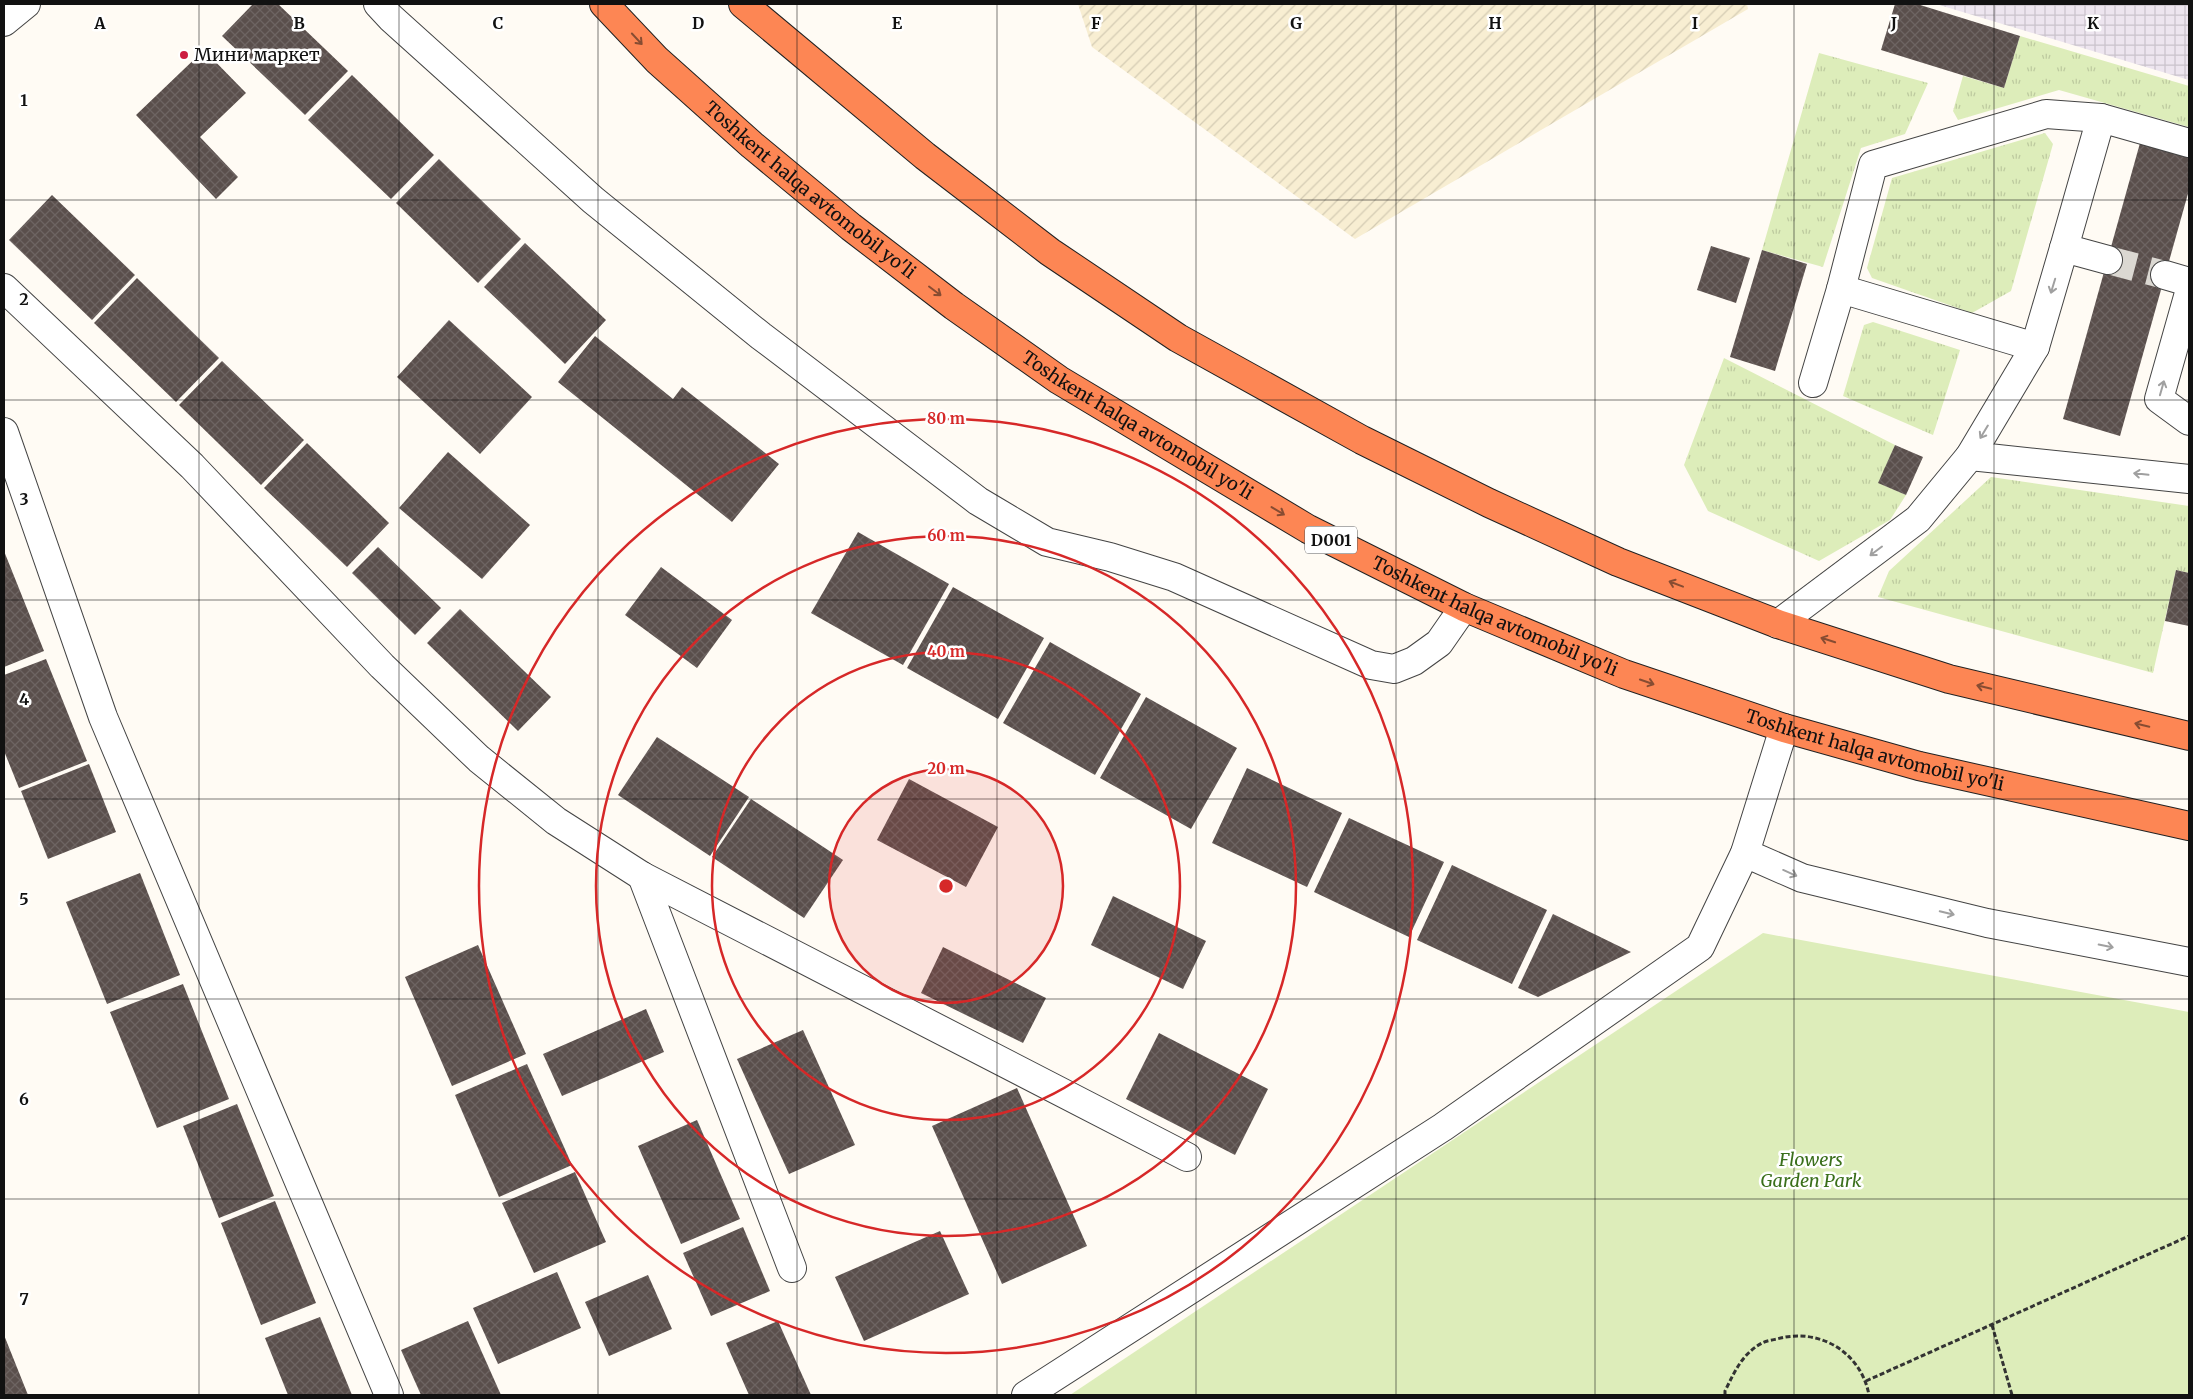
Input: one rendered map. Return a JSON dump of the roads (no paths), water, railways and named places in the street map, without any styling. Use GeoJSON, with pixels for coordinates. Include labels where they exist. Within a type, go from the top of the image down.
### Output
{"type":"FeatureCollection","features":[{"type":"Feature","properties":{"kind":"highway","name":"Toshkent halqa avtomobil yo'li"},"geometry":{"type":"LineString","coordinates":[[604,4],[657,60],[752,145],[843,221],[954,306],[1043,369],[1308,529],[1464,607],[1624,674],[1784,728],[1919,766],[2189,826]]}},
{"type":"Feature","properties":{"kind":"highway"},"geometry":{"type":"LineString","coordinates":[[743,4],[956,180],[1050,252],[1178,338],[1362,440],[1489,503],[1618,562],[1778,624],[1949,679],[2189,736]]}},
{"type":"Feature","properties":{"kind":"street"},"geometry":{"type":"LineString","coordinates":[[4,22],[26,4]]}},
{"type":"Feature","properties":{"kind":"street"},"geometry":{"type":"LineString","coordinates":[[378,4],[391,18],[593,200],[753,329],[978,501],[1047,542],[1110,557],[1174,577],[1371,665],[1394,669],[1414,661],[1439,643],[1464,607]]}},
{"type":"Feature","properties":{"kind":"street"},"geometry":{"type":"LineString","coordinates":[[1813,383],[1873,165],[2046,114],[2101,118],[2189,143]]}},
{"type":"Feature","properties":{"kind":"street"},"geometry":{"type":"LineString","coordinates":[[1778,624],[1918,519],[1970,456],[2035,347],[2101,118]]}},
{"type":"Feature","properties":{"kind":"street"},"geometry":{"type":"LineString","coordinates":[[2064,248],[2108,260]]}},
{"type":"Feature","properties":{"kind":"street"},"geometry":{"type":"LineString","coordinates":[[4,288],[192,466],[382,666],[479,759],[556,821],[642,876],[1187,1157]]}},
{"type":"Feature","properties":{"kind":"street"},"geometry":{"type":"LineString","coordinates":[[1840,289],[2035,347]]}},
{"type":"Feature","properties":{"kind":"street"},"geometry":{"type":"LineString","coordinates":[[2189,293],[2159,399],[2189,421]]}},
{"type":"Feature","properties":{"kind":"street"},"geometry":{"type":"LineString","coordinates":[[4,432],[102,717],[389,1395]]}},
{"type":"Feature","properties":{"kind":"street"},"geometry":{"type":"LineString","coordinates":[[1970,456],[2189,479]]}},
{"type":"Feature","properties":{"kind":"street"},"geometry":{"type":"LineString","coordinates":[[1026,1395],[1443,1127],[1700,947],[1745,853],[1784,728]]}},
{"type":"Feature","properties":{"kind":"street"},"geometry":{"type":"LineString","coordinates":[[1745,853],[1802,878],[1987,922],[2189,962]]}},
{"type":"Feature","properties":{"kind":"street"},"geometry":{"type":"LineString","coordinates":[[642,876],[792,1268]]}},
{"type":"Feature","properties":{"kind":"tunnel"},"geometry":{"type":"LineString","coordinates":[[2108,260],[2165,275]]}},
{"type":"Feature","properties":{"kind":"place","name":"Мини маркет"},"geometry":{"type":"Point","coordinates":[184,55]}},
{"type":"Feature","properties":{"kind":"park label","name":"Flowers Garden Park"},"geometry":{"type":"Point","coordinates":[1811,1170]}}]}
